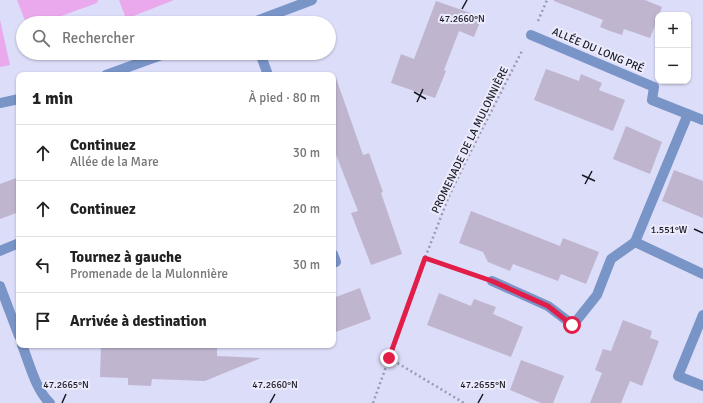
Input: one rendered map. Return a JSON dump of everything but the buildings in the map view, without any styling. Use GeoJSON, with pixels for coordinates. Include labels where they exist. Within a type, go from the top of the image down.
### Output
{"type":"FeatureCollection","features":[{"type":"Feature","properties":{"kind":"street"},"geometry":{"type":"LineString","coordinates":[[270,16],[312,0]]}},
{"type":"Feature","properties":{"kind":"street","name":"ALLÉE DU LONG PRÉ"},"geometry":{"type":"LineString","coordinates":[[531,35],[654,87],[652,100],[703,120]]}},
{"type":"Feature","properties":{"kind":"street"},"geometry":{"type":"LineString","coordinates":[[114,72],[148,60]]}},
{"type":"Feature","properties":{"kind":"street"},"geometry":{"type":"LineString","coordinates":[[263,60],[267,72]]}},
{"type":"Feature","properties":{"kind":"street"},"geometry":{"type":"LineString","coordinates":[[0,103],[16,100]]}},
{"type":"Feature","properties":{"kind":"street"},"geometry":{"type":"LineString","coordinates":[[492,281],[548,306],[572,325],[597,295],[611,259],[635,242],[688,114]]}},
{"type":"Feature","properties":{"kind":"street"},"geometry":{"type":"LineString","coordinates":[[635,242],[703,274]]}},
{"type":"Feature","properties":{"kind":"street"},"geometry":{"type":"LineString","coordinates":[[0,251],[16,244]]}},
{"type":"Feature","properties":{"kind":"street"},"geometry":{"type":"LineString","coordinates":[[0,286],[16,328]]}},
{"type":"Feature","properties":{"kind":"street"},"geometry":{"type":"LineString","coordinates":[[703,315],[678,376],[703,386]]}},
{"type":"Feature","properties":{"kind":"street"},"geometry":{"type":"LineString","coordinates":[[23,348],[40,390],[46,400],[50,403]]}},
{"type":"Feature","properties":{"kind":"path","name":"PROMENADE DE LA MULONNIÈRE"},"geometry":{"type":"LineString","coordinates":[[373,403],[449,196],[473,146],[541,16],[547,0]]}},
{"type":"Feature","properties":{"kind":"path"},"geometry":{"type":"LineString","coordinates":[[425,258],[492,281]]}},
{"type":"Feature","properties":{"kind":"path"},"geometry":{"type":"LineString","coordinates":[[389,358],[464,403]]}},
{"type":"Feature","properties":{"kind":"shaded area"},"geometry":{"type":"Polygon","coordinates":[[[17,0],[98,0],[97,3],[61,16],[23,16],[17,0]]]}},
{"type":"Feature","properties":{"kind":"shaded area"},"geometry":{"type":"Polygon","coordinates":[[[119,0],[174,0],[134,16],[125,16],[119,0]]]}},
{"type":"Feature","properties":{"kind":"shaded area"},"geometry":{"type":"Polygon","coordinates":[[[0,20],[10,65],[0,67],[0,20]]]}},
{"type":"Feature","properties":{"kind":"route"},"geometry":{"type":"LineString","coordinates":[[389,358],[425,258],[492,281],[548,306],[572,325]]}}]}
